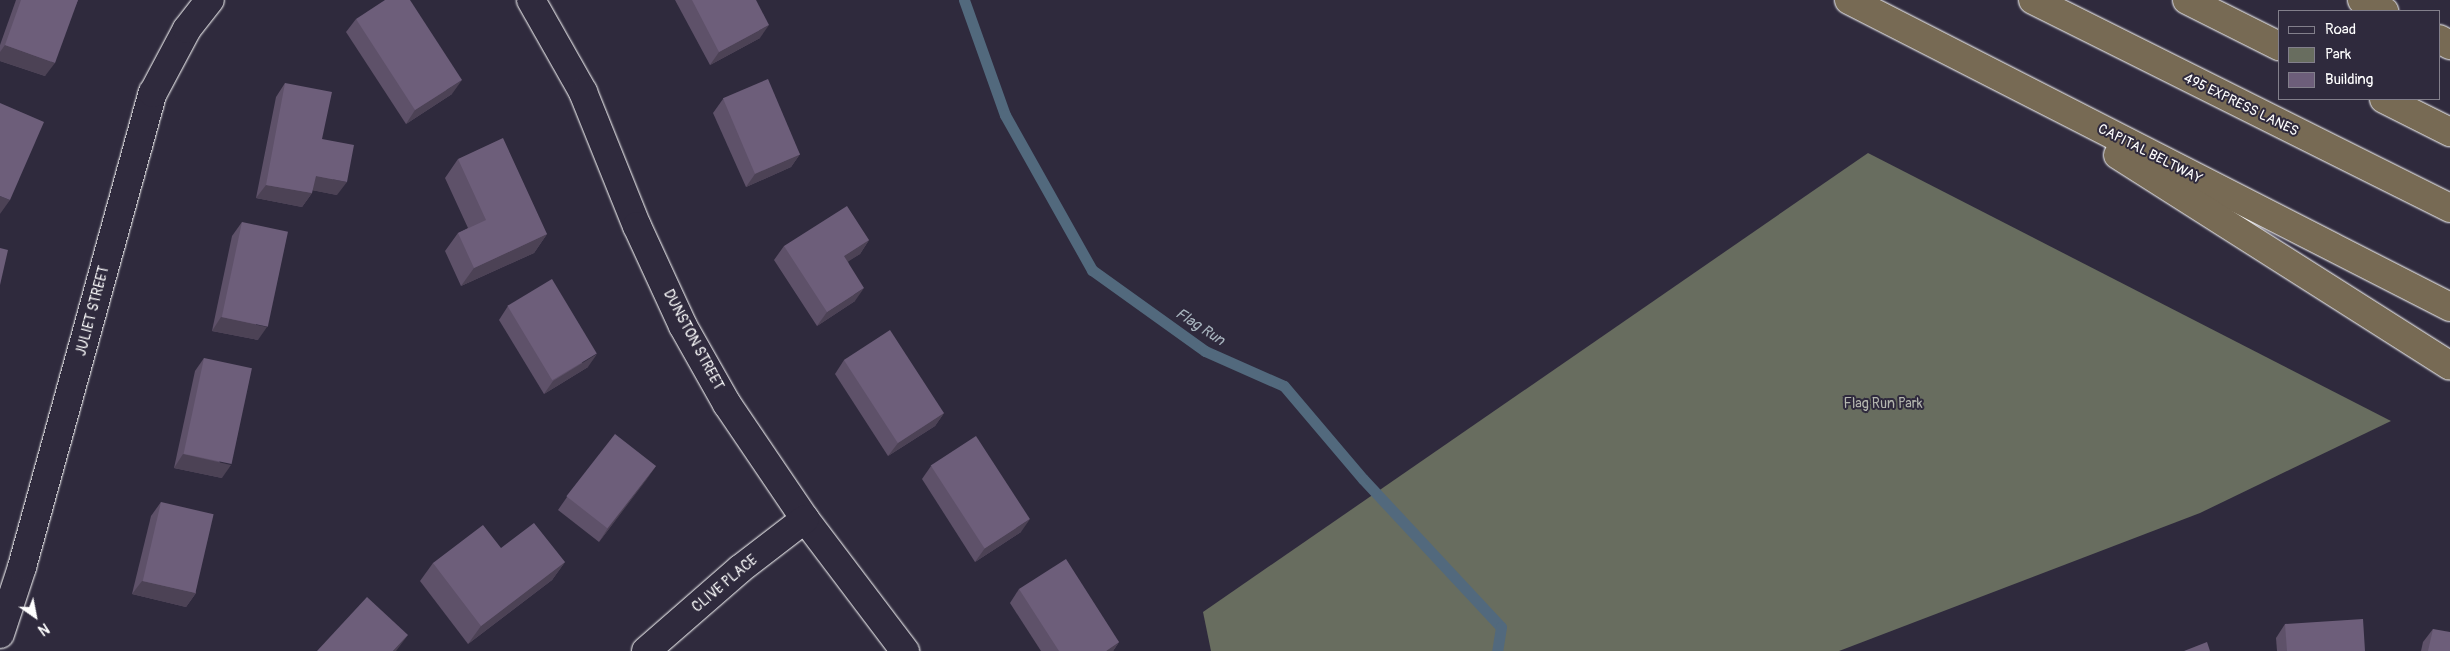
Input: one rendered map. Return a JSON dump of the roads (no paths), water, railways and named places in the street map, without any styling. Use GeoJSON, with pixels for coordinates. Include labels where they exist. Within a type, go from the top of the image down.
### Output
{"type":"FeatureCollection","features":[{"type":"Feature","properties":{"kind":"highway","name":"CAPITAL BELTWAY"},"geometry":{"type":"LineString","coordinates":[[1849,0],[2450,307]]}},
{"type":"Feature","properties":{"kind":"highway","name":"495 EXPRESS LANES"},"geometry":{"type":"LineString","coordinates":[[2033,0],[2450,208]]}},
{"type":"Feature","properties":{"kind":"highway"},"geometry":{"type":"LineString","coordinates":[[2187,0],[2278,46]]}},
{"type":"Feature","properties":{"kind":"highway"},"geometry":{"type":"LineString","coordinates":[[2362,0],[2382,10]]}},
{"type":"Feature","properties":{"kind":"highway"},"geometry":{"type":"LineString","coordinates":[[1971,62],[2450,366]]}},
{"type":"Feature","properties":{"kind":"highway"},"geometry":{"type":"LineString","coordinates":[[2386,100],[2450,132]]}},
{"type":"Feature","properties":{"kind":"street","name":"JULIET STREET"},"geometry":{"type":"LineString","coordinates":[[0,634],[22,567],[154,93],[187,29],[210,0]]}},
{"type":"Feature","properties":{"kind":"street","name":"DUNSTON STREET"},"geometry":{"type":"LineString","coordinates":[[531,0],[583,92],[637,226],[683,326],[727,404],[805,519],[905,651]]}},
{"type":"Feature","properties":{"kind":"street","name":"CLIVE PLACE"},"geometry":{"type":"LineString","coordinates":[[646,651],[740,569],[805,519]]}},
{"type":"Feature","properties":{"kind":"waterway","name":"Flag Run"},"geometry":{"type":"LineString","coordinates":[[964,0],[1005,115],[1092,270],[1205,351],[1284,386],[1363,479],[1501,627],[1497,651]]}},
{"type":"Feature","properties":{"kind":"park label","name":"Flag Run Park"},"geometry":{"type":"Point","coordinates":[1883,404]}}]}
